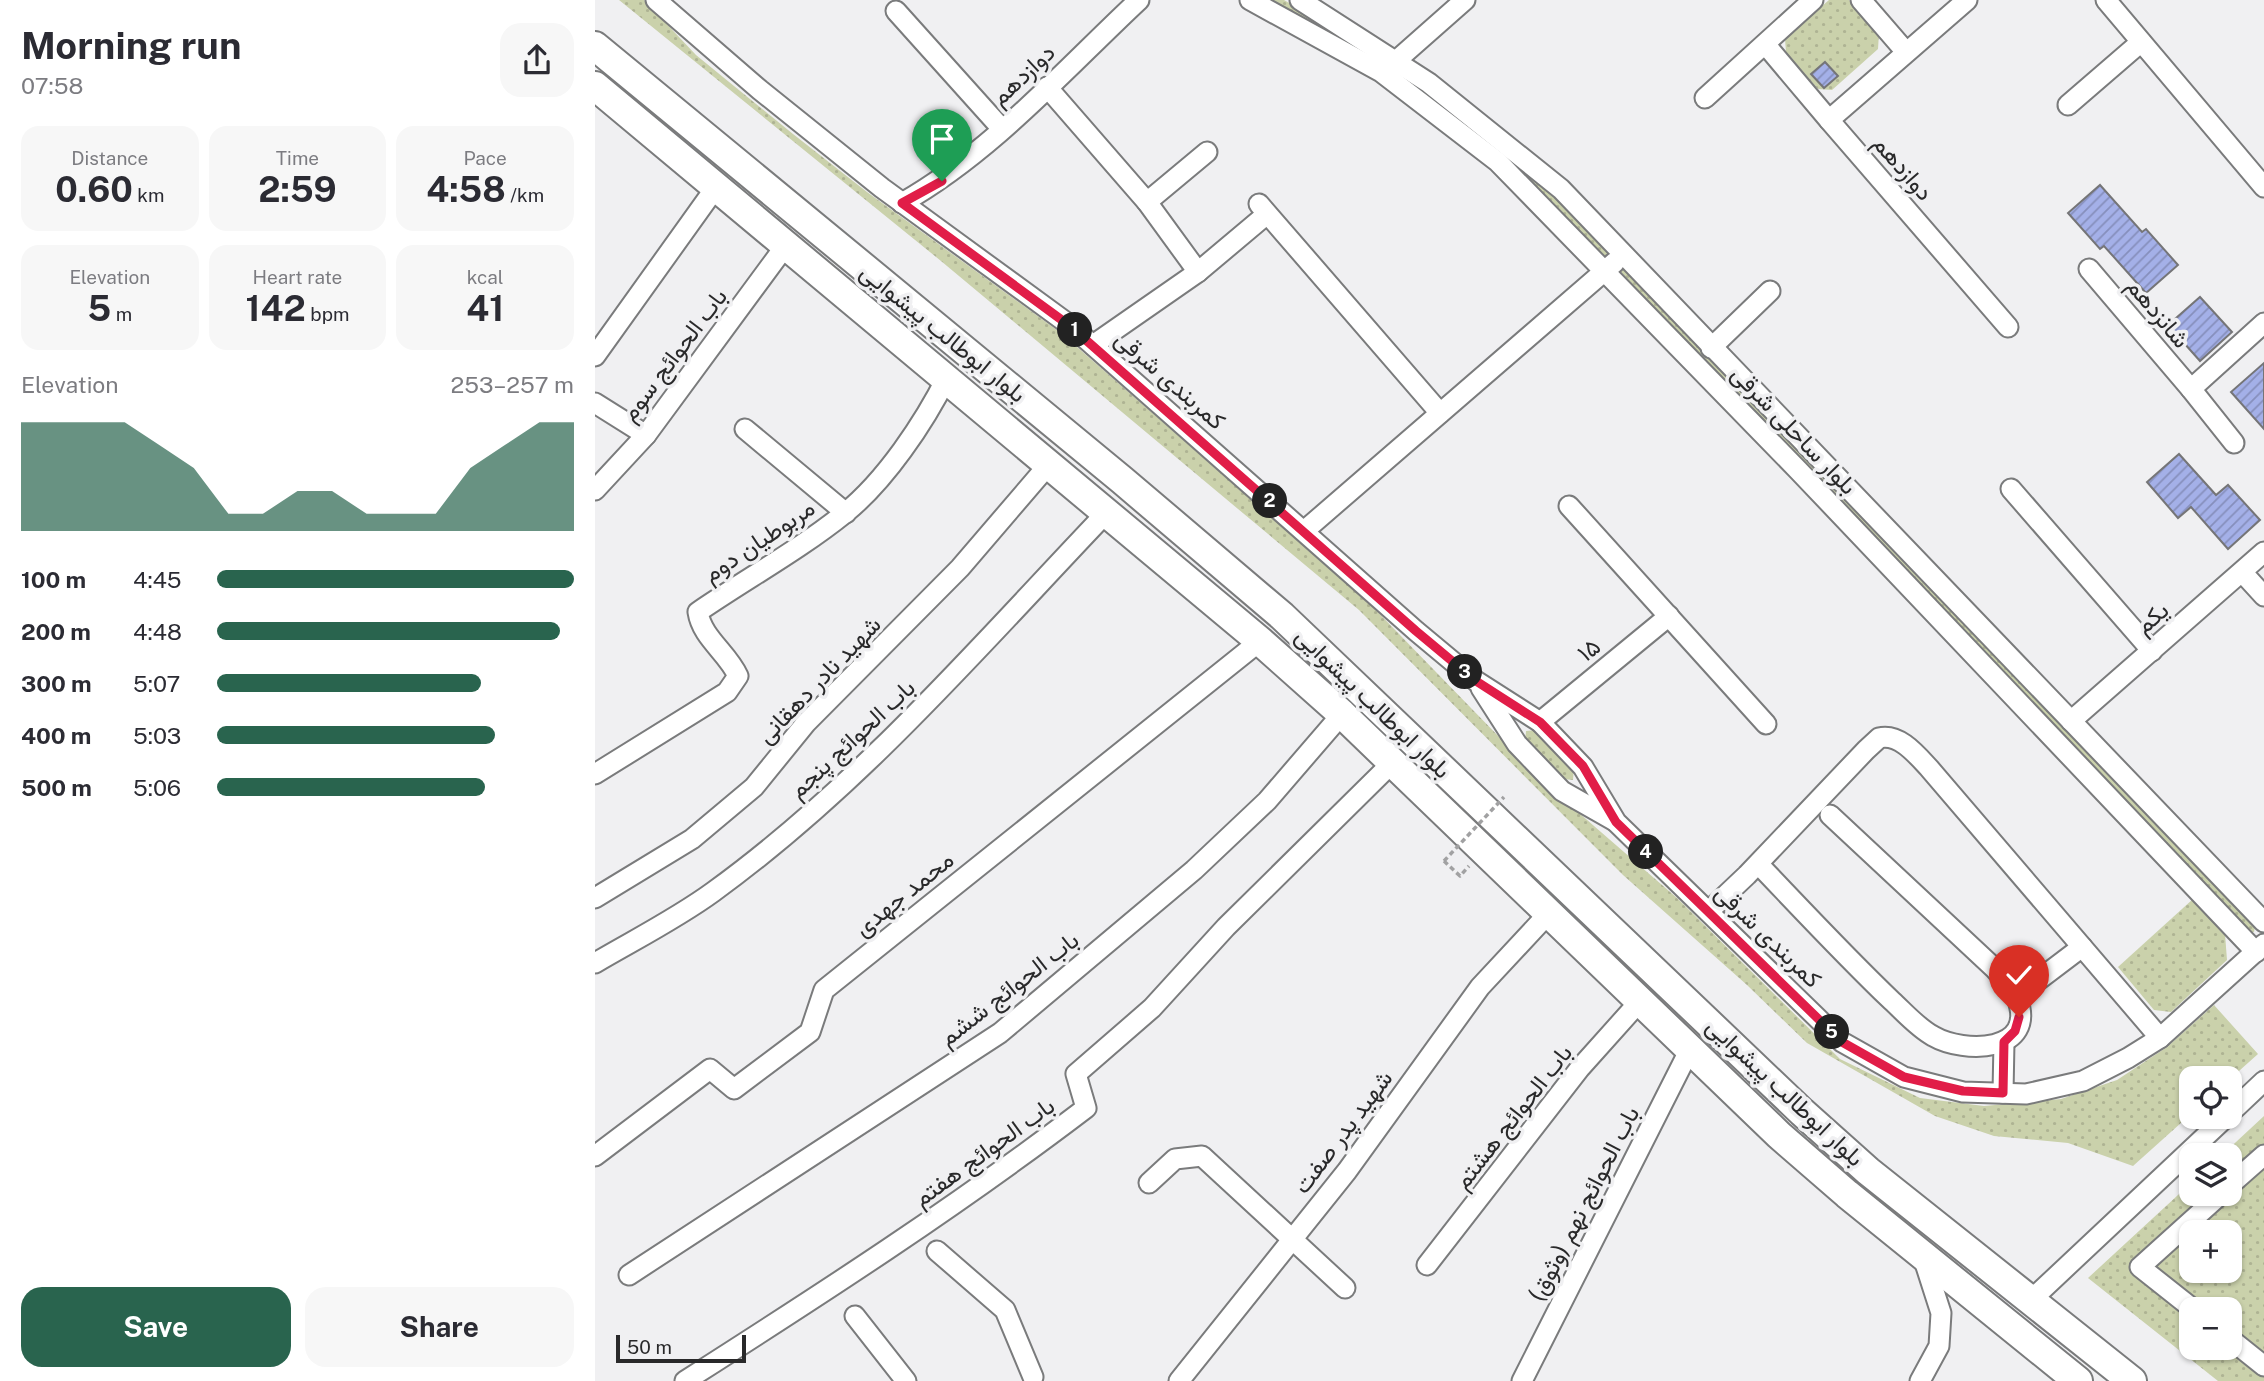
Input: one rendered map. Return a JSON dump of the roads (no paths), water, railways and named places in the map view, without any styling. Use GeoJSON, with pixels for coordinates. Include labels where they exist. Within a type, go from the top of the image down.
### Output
{"type":"FeatureCollection","features":[{"type":"Feature","properties":{"kind":"highway","name":"بلوار ابوطالب پیشوایی"},"geometry":{"type":"LineString","coordinates":[[595,46],[1122,480],[1282,616],[1802,1112],[1868,1171],[2131,1381]]}},
{"type":"Feature","properties":{"kind":"highway","name":"بلوار ابوطالب پیشوایی"},"geometry":{"type":"LineString","coordinates":[[595,86],[1261,640],[1342,714],[1779,1135],[1922,1256],[2078,1381]]}},
{"type":"Feature","properties":{"kind":"street","name":"کمربندی شرقی"},"geometry":{"type":"LineString","coordinates":[[656,0],[760,90],[902,203],[1093,345],[1476,681],[1540,722],[1583,766],[1616,822]]}},
{"type":"Feature","properties":{"kind":"street","name":"دوازدهم"},"geometry":{"type":"LineString","coordinates":[[902,203],[942,181],[1002,129],[1139,0]]}},
{"type":"Feature","properties":{"kind":"street","name":"بلوار ساحلی شرقی"},"geometry":{"type":"LineString","coordinates":[[1250,0],[1381,72],[1498,162],[1607,270],[2260,948]]}},
{"type":"Feature","properties":{"kind":"street","name":"بلوار ساحلی شرقی"},"geometry":{"type":"LineString","coordinates":[[1300,0],[1397,60],[1561,189],[2264,922]]}},
{"type":"Feature","properties":{"kind":"street"},"geometry":{"type":"LineString","coordinates":[[1397,60],[1465,0]]}},
{"type":"Feature","properties":{"kind":"street"},"geometry":{"type":"LineString","coordinates":[[1706,98],[1813,0]]}},
{"type":"Feature","properties":{"kind":"street"},"geometry":{"type":"LineString","coordinates":[[1861,0],[1906,52]]}},
{"type":"Feature","properties":{"kind":"street"},"geometry":{"type":"LineString","coordinates":[[1829,120],[1967,0]]}},
{"type":"Feature","properties":{"kind":"street"},"geometry":{"type":"LineString","coordinates":[[2106,0],[2264,187]]}},
{"type":"Feature","properties":{"kind":"street"},"geometry":{"type":"LineString","coordinates":[[896,11],[1002,129]]}},
{"type":"Feature","properties":{"kind":"street"},"geometry":{"type":"LineString","coordinates":[[2068,105],[2141,42]]}},
{"type":"Feature","properties":{"kind":"street","name":"دوازدهم"},"geometry":{"type":"LineString","coordinates":[[1765,44],[2008,327]]}},
{"type":"Feature","properties":{"kind":"street"},"geometry":{"type":"LineString","coordinates":[[1047,86],[1147,202],[1198,272]]}},
{"type":"Feature","properties":{"kind":"street"},"geometry":{"type":"LineString","coordinates":[[1147,202],[1207,152]]}},
{"type":"Feature","properties":{"kind":"street"},"geometry":{"type":"LineString","coordinates":[[595,356],[716,187]]}},
{"type":"Feature","properties":{"kind":"street"},"geometry":{"type":"LineString","coordinates":[[1093,345],[1198,272],[1263,209],[1440,413]]}},
{"type":"Feature","properties":{"kind":"street","name":"باب الحوائج سوم"},"geometry":{"type":"LineString","coordinates":[[595,490],[646,435],[786,245]]}},
{"type":"Feature","properties":{"kind":"street"},"geometry":{"type":"LineString","coordinates":[[1304,531],[1607,270],[1623,253]]}},
{"type":"Feature","properties":{"kind":"street","name":"شانزدهم"},"geometry":{"type":"LineString","coordinates":[[2089,269],[2234,443]]}},
{"type":"Feature","properties":{"kind":"street"},"geometry":{"type":"LineString","coordinates":[[1711,348],[1770,291]]}},
{"type":"Feature","properties":{"kind":"street","name":"شانزدهم"},"geometry":{"type":"LineString","coordinates":[[2190,389],[2264,324]]}},
{"type":"Feature","properties":{"kind":"street","name":"مربوطیان دوم"},"geometry":{"type":"LineString","coordinates":[[595,774],[727,692],[738,676],[733,664],[700,627],[698,612],[846,513],[896,459],[931,409],[947,377]]}},
{"type":"Feature","properties":{"kind":"street"},"geometry":{"type":"LineString","coordinates":[[595,403],[646,435]]}},
{"type":"Feature","properties":{"kind":"street"},"geometry":{"type":"LineString","coordinates":[[744,429],[846,513]]}},
{"type":"Feature","properties":{"kind":"street","name":"شهید نادر دهقانی"},"geometry":{"type":"LineString","coordinates":[[595,898],[692,839],[754,787],[806,723],[960,568],[1050,463]]}},
{"type":"Feature","properties":{"kind":"street"},"geometry":{"type":"LineString","coordinates":[[2011,489],[2152,651]]}},
{"type":"Feature","properties":{"kind":"street"},"geometry":{"type":"LineString","coordinates":[[1569,506],[1766,724]]}},
{"type":"Feature","properties":{"kind":"street","name":"باب الحوائج پنجم"},"geometry":{"type":"LineString","coordinates":[[595,963],[712,893],[816,807],[918,715],[1108,511]]}},
{"type":"Feature","properties":{"kind":"street","name":"یکم"},"geometry":{"type":"LineString","coordinates":[[2071,721],[2264,552]]}},
{"type":"Feature","properties":{"kind":"street"},"geometry":{"type":"LineString","coordinates":[[2242,572],[2264,596]]}},
{"type":"Feature","properties":{"kind":"street","name":"۱۵"},"geometry":{"type":"LineString","coordinates":[[1540,722],[1669,617]]}},
{"type":"Feature","properties":{"kind":"street","name":"محمد جهدی"},"geometry":{"type":"LineString","coordinates":[[595,1156],[710,1069],[734,1089],[810,1032],[824,990],[1261,640]]}},
{"type":"Feature","properties":{"kind":"street","name":"کمربندی شرقی"},"geometry":{"type":"LineString","coordinates":[[1476,681],[1517,744],[1562,791],[1616,822],[1842,1042],[1904,1077],[1963,1091],[2026,1094],[2083,1081],[2160,1038],[2260,948]]}},
{"type":"Feature","properties":{"kind":"street","name":"باب الحوائج ششم"},"geometry":{"type":"LineString","coordinates":[[629,1275],[1000,1033],[1212,852],[1267,801],[1342,714]]}},
{"type":"Feature","properties":{"kind":"street"},"geometry":{"type":"LineString","coordinates":[[1709,911],[1866,750],[1885,737],[1912,749],[2160,1038]]}},
{"type":"Feature","properties":{"kind":"street","name":"باب الحوائج هفتم"},"geometry":{"type":"LineString","coordinates":[[685,1381],[835,1286],[968,1197],[1086,1108],[1076,1074],[1152,1008],[1226,927],[1391,764]]}},
{"type":"Feature","properties":{"kind":"street"},"geometry":{"type":"LineString","coordinates":[[1764,870],[1871,981],[1931,1036],[1953,1045],[1981,1049],[2004,1042],[2015,1031],[2019,1017],[2017,997],[1994,968],[1830,815]]}},
{"type":"Feature","properties":{"kind":"street","name":"شهید پدر صفت"},"geometry":{"type":"LineString","coordinates":[[1188,1378],[1347,1171],[1479,987],[1548,914]]}},
{"type":"Feature","properties":{"kind":"street"},"geometry":{"type":"LineString","coordinates":[[2017,997],[2082,947]]}},
{"type":"Feature","properties":{"kind":"street","name":"باب الحوائج هشتم"},"geometry":{"type":"LineString","coordinates":[[1427,1265],[1580,1068],[1640,1001]]}},
{"type":"Feature","properties":{"kind":"street"},"geometry":{"type":"LineString","coordinates":[[2003,1093],[2004,1042]]}},
{"type":"Feature","properties":{"kind":"street","name":"باب الحوائج نهم (وثوق)"},"geometry":{"type":"LineString","coordinates":[[1522,1381],[1690,1049]]}},
{"type":"Feature","properties":{"kind":"street"},"geometry":{"type":"LineString","coordinates":[[2242,1102],[2264,1082]]}},
{"type":"Feature","properties":{"kind":"street"},"geometry":{"type":"LineString","coordinates":[[2030,1301],[2213,1129]]}},
{"type":"Feature","properties":{"kind":"street"},"geometry":{"type":"LineString","coordinates":[[2242,1174],[2264,1155]]}},
{"type":"Feature","properties":{"kind":"street"},"geometry":{"type":"LineString","coordinates":[[1149,1183],[1175,1158],[1202,1156],[1345,1288]]}},
{"type":"Feature","properties":{"kind":"street"},"geometry":{"type":"LineString","coordinates":[[2179,1298],[2140,1267],[2208,1206]]}},
{"type":"Feature","properties":{"kind":"street"},"geometry":{"type":"LineString","coordinates":[[937,1251],[1005,1310],[1036,1380]]}},
{"type":"Feature","properties":{"kind":"street"},"geometry":{"type":"LineString","coordinates":[[1920,1381],[1939,1346],[1941,1313],[1922,1256]]}},
{"type":"Feature","properties":{"kind":"street"},"geometry":{"type":"LineString","coordinates":[[855,1316],[906,1381]]}},
{"type":"Feature","properties":{"kind":"street"},"geometry":{"type":"LineString","coordinates":[[2242,1348],[2264,1366]]}}]}
